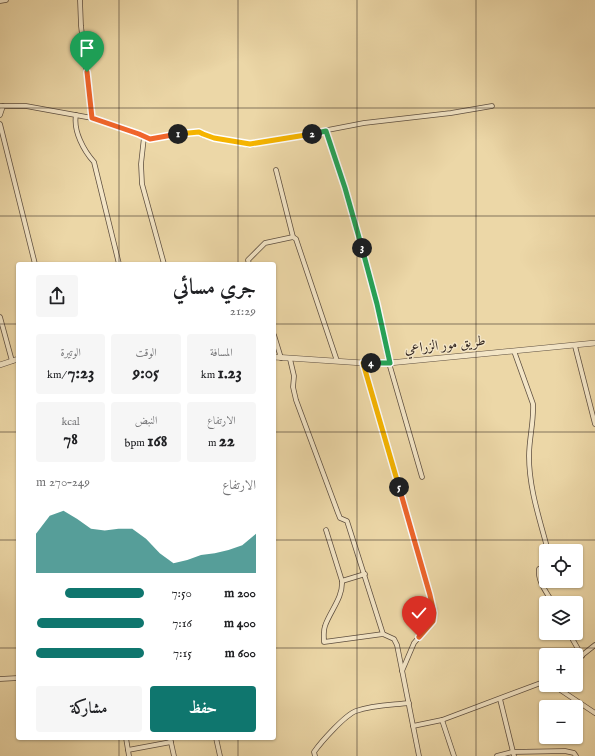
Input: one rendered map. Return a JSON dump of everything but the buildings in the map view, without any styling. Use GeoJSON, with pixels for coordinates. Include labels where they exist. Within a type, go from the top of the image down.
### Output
{"type":"FeatureCollection","features":[{"type":"Feature","properties":{"kind":"street"},"geometry":{"type":"LineString","coordinates":[[0,1],[6,0]]}},
{"type":"Feature","properties":{"kind":"street"},"geometry":{"type":"LineString","coordinates":[[80,0],[81,26],[92,118]]}},
{"type":"Feature","properties":{"kind":"street"},"geometry":{"type":"LineString","coordinates":[[0,115],[2,106],[26,106],[92,118],[153,139],[190,132],[199,132],[214,138],[250,144],[364,123],[452,113],[492,106]]}},
{"type":"Feature","properties":{"kind":"street"},"geometry":{"type":"LineString","coordinates":[[76,115],[74,124],[86,154],[94,162],[119,262]]}},
{"type":"Feature","properties":{"kind":"street"},"geometry":{"type":"LineString","coordinates":[[0,124],[34,262]]}},
{"type":"Feature","properties":{"kind":"street"},"geometry":{"type":"LineString","coordinates":[[326,131],[345,188],[377,304],[390,363],[422,477]]}},
{"type":"Feature","properties":{"kind":"street"},"geometry":{"type":"LineString","coordinates":[[144,137],[141,164],[142,184],[163,262]]}},
{"type":"Feature","properties":{"kind":"street"},"geometry":{"type":"LineString","coordinates":[[276,170],[293,237],[296,240],[337,361]]}},
{"type":"Feature","properties":{"kind":"street"},"geometry":{"type":"LineString","coordinates":[[248,262],[248,260],[265,243],[293,237]]}},
{"type":"Feature","properties":{"kind":"street"},"geometry":{"type":"LineString","coordinates":[[0,318],[16,361],[0,365]]}},
{"type":"Feature","properties":{"kind":"street"},"geometry":{"type":"LineString","coordinates":[[276,342],[281,358]]}},
{"type":"Feature","properties":{"kind":"street","name":"طريق مور الزراعي"},"geometry":{"type":"LineString","coordinates":[[276,357],[363,363],[390,363],[514,350],[595,344]]}},
{"type":"Feature","properties":{"kind":"street"},"geometry":{"type":"LineString","coordinates":[[575,346],[595,424]]}},
{"type":"Feature","properties":{"kind":"street"},"geometry":{"type":"LineString","coordinates":[[514,350],[533,404],[534,412],[529,455],[530,470],[532,489],[546,544]]}},
{"type":"Feature","properties":{"kind":"street"},"geometry":{"type":"LineString","coordinates":[[290,359],[294,376],[293,387],[296,400],[340,518],[347,521],[383,634]]}},
{"type":"Feature","properties":{"kind":"street"},"geometry":{"type":"LineString","coordinates":[[363,363],[424,572],[434,613],[433,621],[414,644],[402,671]]}},
{"type":"Feature","properties":{"kind":"street"},"geometry":{"type":"LineString","coordinates":[[326,530],[342,581],[342,586],[338,600],[325,626],[324,642],[383,634],[394,639],[398,645],[419,756]]}},
{"type":"Feature","properties":{"kind":"street"},"geometry":{"type":"LineString","coordinates":[[342,581],[365,574]]}},
{"type":"Feature","properties":{"kind":"street"},"geometry":{"type":"LineString","coordinates":[[583,655],[595,645]]}},
{"type":"Feature","properties":{"kind":"street"},"geometry":{"type":"LineString","coordinates":[[0,679],[16,678]]}},
{"type":"Feature","properties":{"kind":"street"},"geometry":{"type":"LineString","coordinates":[[413,726],[442,720],[539,684]]}},
{"type":"Feature","properties":{"kind":"street"},"geometry":{"type":"LineString","coordinates":[[564,692],[595,713]]}},
{"type":"Feature","properties":{"kind":"street"},"geometry":{"type":"LineString","coordinates":[[500,699],[513,754]]}},
{"type":"Feature","properties":{"kind":"street"},"geometry":{"type":"LineString","coordinates":[[315,756],[314,752],[322,742],[355,711],[373,707],[409,703]]}},
{"type":"Feature","properties":{"kind":"street"},"geometry":{"type":"LineString","coordinates":[[442,720],[454,756]]}},
{"type":"Feature","properties":{"kind":"street"},"geometry":{"type":"LineString","coordinates":[[126,740],[129,756]]}},
{"type":"Feature","properties":{"kind":"street"},"geometry":{"type":"LineString","coordinates":[[128,750],[170,740],[174,756]]}},
{"type":"Feature","properties":{"kind":"street"},"geometry":{"type":"LineString","coordinates":[[216,740],[220,756]]}},
{"type":"Feature","properties":{"kind":"street"},"geometry":{"type":"LineString","coordinates":[[497,756],[570,751],[576,756]]}},
{"type":"Feature","properties":{"kind":"route"},"geometry":{"type":"LineString","coordinates":[[87,72],[92,118],[139,134],[149,139],[190,132],[199,132],[214,138],[250,144],[326,131],[345,188],[377,304],[390,363],[363,363],[432,603],[434,613],[433,621],[419,637]]}}]}
